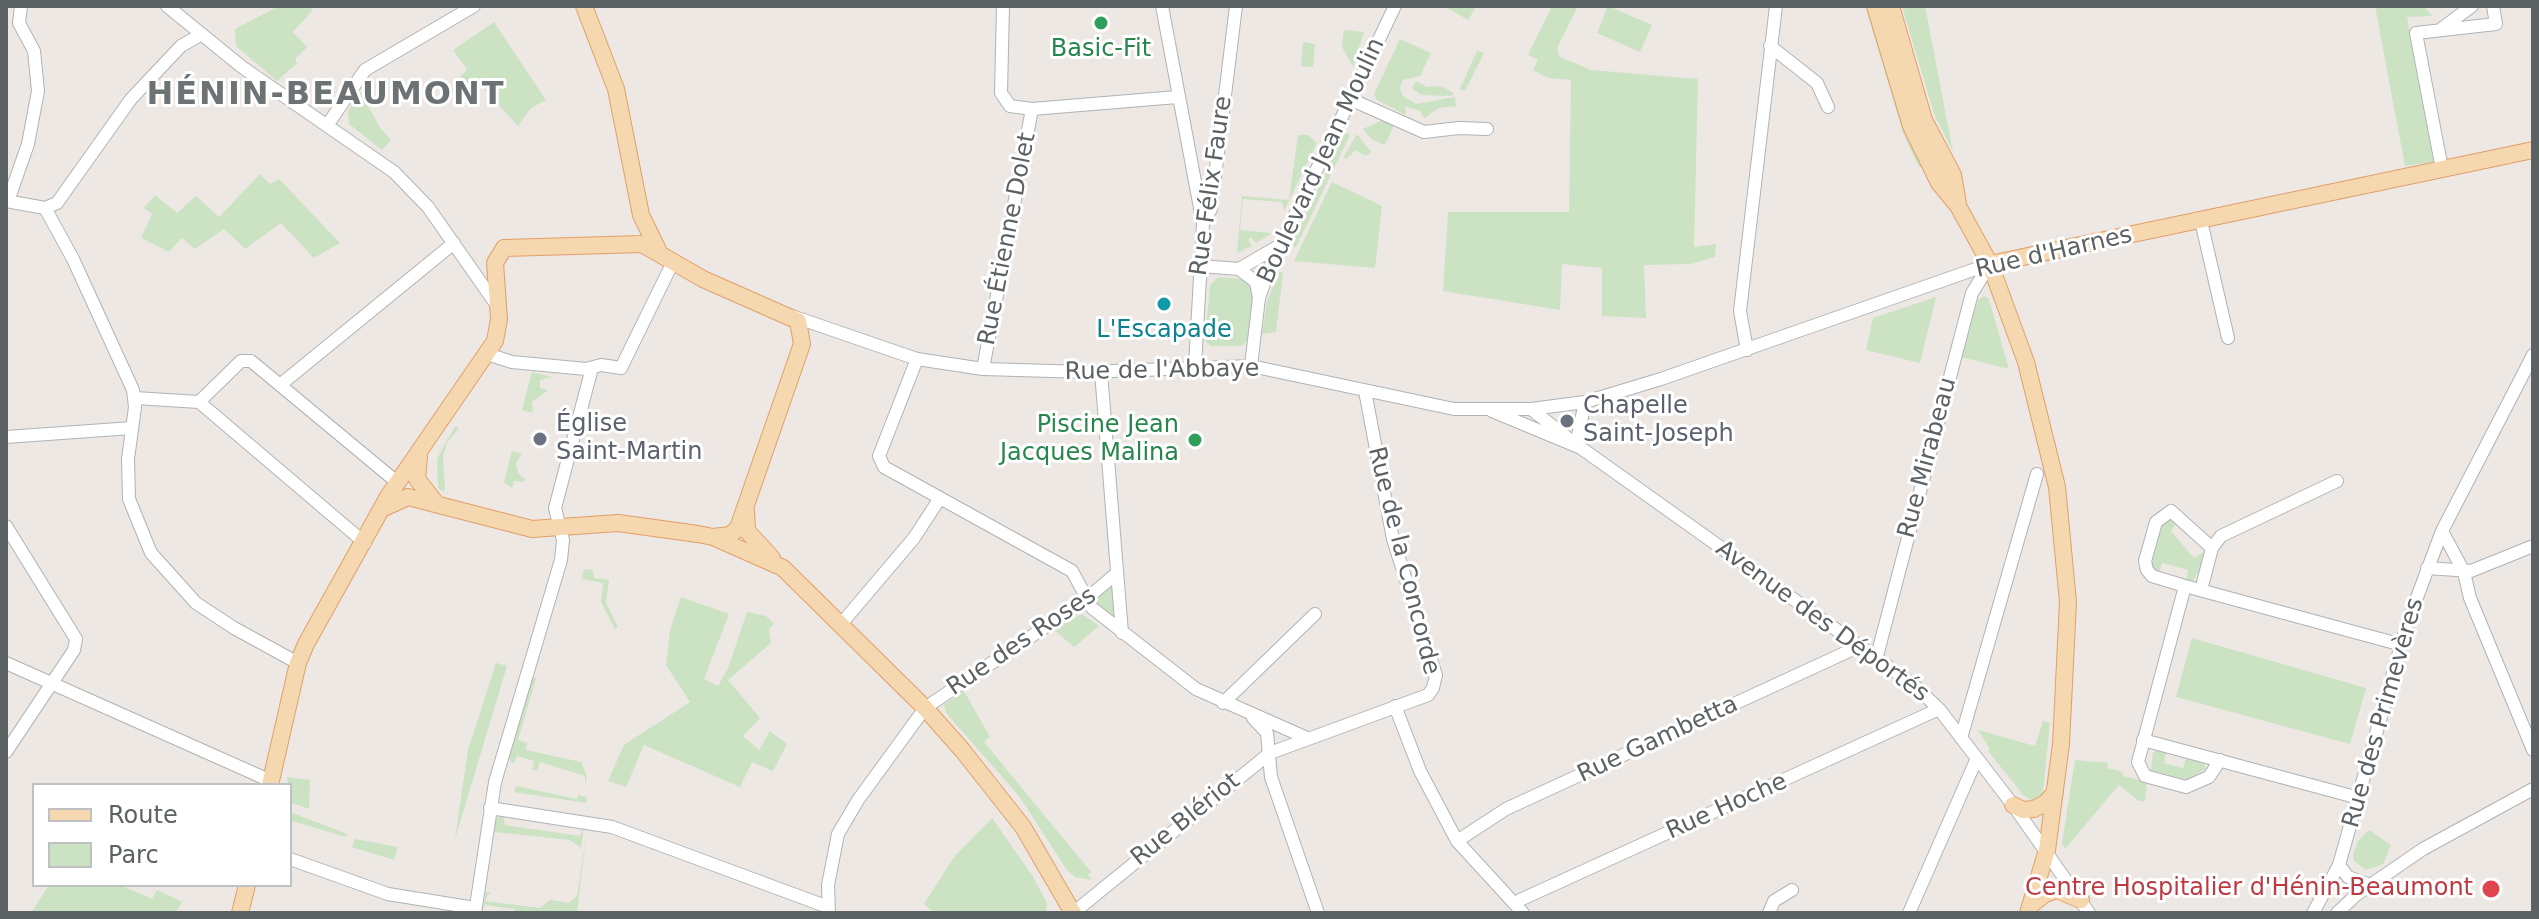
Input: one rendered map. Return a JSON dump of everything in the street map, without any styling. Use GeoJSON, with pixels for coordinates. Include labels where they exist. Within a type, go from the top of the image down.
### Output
{"type":"FeatureCollection","features":[{"type":"Feature","properties":{"kind":"main road"},"geometry":{"type":"LineString","coordinates":[[584,6],[616,89],[641,215],[658,250]]}},
{"type":"Feature","properties":{"kind":"main road"},"geometry":{"type":"LineString","coordinates":[[1875,6],[1911,126],[1939,183],[1958,206],[1990,264],[2026,362],[2052,464],[2061,516],[2067,614],[2055,792],[2047,850],[2029,910]]}},
{"type":"Feature","properties":{"kind":"main road"},"geometry":{"type":"LineString","coordinates":[[1891,6],[1924,120],[1953,175],[1958,206]]}},
{"type":"Feature","properties":{"kind":"main road","name":"Rue d'Harnes"},"geometry":{"type":"LineString","coordinates":[[1990,264],[2533,150]]}},
{"type":"Feature","properties":{"kind":"main road"},"geometry":{"type":"LineString","coordinates":[[620,243],[635,230],[641,215]]}},
{"type":"Feature","properties":{"kind":"main road"},"geometry":{"type":"LineString","coordinates":[[270,783],[298,663],[398,483],[487,354],[499,330],[495,258],[504,248],[620,243],[642,244],[658,250]]}},
{"type":"Feature","properties":{"kind":"main road","name":"Rue de l'Abbaye"},"geometry":{"type":"LineString","coordinates":[[658,250],[673,262],[792,316]]}},
{"type":"Feature","properties":{"kind":"main road"},"geometry":{"type":"LineString","coordinates":[[713,537],[735,531],[746,502],[802,344],[801,327],[792,316]]}},
{"type":"Feature","properties":{"kind":"main road"},"geometry":{"type":"LineString","coordinates":[[419,456],[417,479],[435,502]]}},
{"type":"Feature","properties":{"kind":"main road"},"geometry":{"type":"LineString","coordinates":[[386,507],[404,497],[435,502],[510,526],[559,529],[618,523],[713,537],[783,568]]}},
{"type":"Feature","properties":{"kind":"main road"},"geometry":{"type":"LineString","coordinates":[[746,502],[747,531],[925,708],[1023,827],[1073,913]]}},
{"type":"Feature","properties":{"kind":"main road"},"geometry":{"type":"LineString","coordinates":[[2013,805],[2034,809],[2046,803],[2055,792]]}},
{"type":"Feature","properties":{"kind":"main road"},"geometry":{"type":"LineString","coordinates":[[240,913],[246,887]]}},
{"type":"Feature","properties":{"kind":"main road"},"geometry":{"type":"LineString","coordinates":[[2029,910],[2045,894],[2057,890],[2085,907]]}},
{"type":"Feature","properties":{"kind":"street"},"geometry":{"type":"LineString","coordinates":[[21,6],[19,23],[34,51],[38,91],[28,144],[7,201],[45,208],[63,196],[131,99],[181,46],[202,34]]}},
{"type":"Feature","properties":{"kind":"street"},"geometry":{"type":"LineString","coordinates":[[167,6],[242,67],[394,172],[428,207],[498,307]]}},
{"type":"Feature","properties":{"kind":"street"},"geometry":{"type":"LineString","coordinates":[[328,124],[372,64],[474,6]]}},
{"type":"Feature","properties":{"kind":"street"},"geometry":{"type":"LineString","coordinates":[[1003,6],[1001,93],[1010,106],[1032,109],[1177,97]]}},
{"type":"Feature","properties":{"kind":"street"},"geometry":{"type":"LineString","coordinates":[[1162,6],[1203,224]]}},
{"type":"Feature","properties":{"kind":"street","name":"Rue Félix Faure"},"geometry":{"type":"LineString","coordinates":[[1195,366],[1203,224],[1211,209],[1236,6]]}},
{"type":"Feature","properties":{"kind":"street","name":"Boulevard Jean Moulin"},"geometry":{"type":"LineString","coordinates":[[1251,366],[1259,298],[1282,242],[1395,6]]}},
{"type":"Feature","properties":{"kind":"street"},"geometry":{"type":"LineString","coordinates":[[1747,350],[1740,311],[1776,6]]}},
{"type":"Feature","properties":{"kind":"street"},"geometry":{"type":"LineString","coordinates":[[2439,31],[2472,6]]}},
{"type":"Feature","properties":{"kind":"street"},"geometry":{"type":"LineString","coordinates":[[2442,169],[2416,33],[2496,24],[2493,6]]}},
{"type":"Feature","properties":{"kind":"street"},"geometry":{"type":"LineString","coordinates":[[1770,46],[1817,83],[1828,107]]}},
{"type":"Feature","properties":{"kind":"street"},"geometry":{"type":"LineString","coordinates":[[1350,99],[1424,132],[1487,129]]}},
{"type":"Feature","properties":{"kind":"street","name":"Rue Étienne Dolet"},"geometry":{"type":"LineString","coordinates":[[983,369],[1032,109]]}},
{"type":"Feature","properties":{"kind":"street"},"geometry":{"type":"LineString","coordinates":[[1195,192],[1213,192]]}},
{"type":"Feature","properties":{"kind":"street"},"geometry":{"type":"LineString","coordinates":[[45,208],[88,289],[135,398],[129,499],[151,553],[182,590],[206,610],[298,663]]}},
{"type":"Feature","properties":{"kind":"street"},"geometry":{"type":"LineString","coordinates":[[2201,221],[2228,338]]}},
{"type":"Feature","properties":{"kind":"street"},"geometry":{"type":"LineString","coordinates":[[1200,266],[1239,269],[1263,258],[1282,242]]}},
{"type":"Feature","properties":{"kind":"street"},"geometry":{"type":"LineString","coordinates":[[280,385],[454,243]]}},
{"type":"Feature","properties":{"kind":"street"},"geometry":{"type":"LineString","coordinates":[[487,354],[512,362],[592,368],[625,365],[673,262]]}},
{"type":"Feature","properties":{"kind":"street","name":"Rue d'Harnes"},"geometry":{"type":"LineString","coordinates":[[1492,411],[1585,402],[1747,350],[1990,264]]}},
{"type":"Feature","properties":{"kind":"street","name":"Rue Mirabeau"},"geometry":{"type":"LineString","coordinates":[[1877,656],[1972,293],[1990,264]]}},
{"type":"Feature","properties":{"kind":"street"},"geometry":{"type":"LineString","coordinates":[[1239,269],[1256,282],[1259,298]]}},
{"type":"Feature","properties":{"kind":"street","name":"Rue de l'Abbaye"},"geometry":{"type":"LineString","coordinates":[[792,316],[917,359],[983,369],[1101,372],[1251,366],[1454,409],[1492,411]]}},
{"type":"Feature","properties":{"kind":"street"},"geometry":{"type":"LineString","coordinates":[[802,344],[822,333],[834,332]]}},
{"type":"Feature","properties":{"kind":"street","name":"Rue des Primevères"},"geometry":{"type":"LineString","coordinates":[[2313,913],[2339,865],[2427,568],[2442,531],[2533,355]]}},
{"type":"Feature","properties":{"kind":"street"},"geometry":{"type":"LineString","coordinates":[[199,402],[244,359],[398,483]]}},
{"type":"Feature","properties":{"kind":"street"},"geometry":{"type":"LineString","coordinates":[[917,359],[879,460],[884,467],[1072,571],[1085,600],[1122,633],[1196,689],[1307,738]]}},
{"type":"Feature","properties":{"kind":"street"},"geometry":{"type":"LineString","coordinates":[[292,860],[388,894],[475,910],[490,808],[564,547],[555,508],[592,368]]}},
{"type":"Feature","properties":{"kind":"street"},"geometry":{"type":"LineString","coordinates":[[1101,372],[1122,633]]}},
{"type":"Feature","properties":{"kind":"street","name":"Rue de la Concorde"},"geometry":{"type":"LineString","coordinates":[[1307,738],[1428,695],[1436,675],[1393,539],[1365,391]]}},
{"type":"Feature","properties":{"kind":"street"},"geometry":{"type":"LineString","coordinates":[[135,398],[199,402],[365,543]]}},
{"type":"Feature","properties":{"kind":"street"},"geometry":{"type":"LineString","coordinates":[[1576,445],[1585,402]]}},
{"type":"Feature","properties":{"kind":"street","name":"Avenue des Déportés"},"geometry":{"type":"LineString","coordinates":[[1531,409],[1576,445],[1877,656],[1939,709],[2047,850],[2085,907]]}},
{"type":"Feature","properties":{"kind":"street","name":"Avenue des Déportés"},"geometry":{"type":"LineString","coordinates":[[1492,411],[1576,445]]}},
{"type":"Feature","properties":{"kind":"street"},"geometry":{"type":"LineString","coordinates":[[6,437],[132,428]]}},
{"type":"Feature","properties":{"kind":"street"},"geometry":{"type":"LineString","coordinates":[[1961,738],[2037,474]]}},
{"type":"Feature","properties":{"kind":"street"},"geometry":{"type":"LineString","coordinates":[[2201,590],[2212,548],[2221,536],[2337,481]]}},
{"type":"Feature","properties":{"kind":"street"},"geometry":{"type":"LineString","coordinates":[[841,624],[914,538],[940,498]]}},
{"type":"Feature","properties":{"kind":"street"},"geometry":{"type":"LineString","coordinates":[[2212,548],[2178,514],[2171,511],[2162,514],[2156,522],[2145,561],[2147,570],[2152,576],[2185,586],[2402,645]]}},
{"type":"Feature","properties":{"kind":"street"},"geometry":{"type":"LineString","coordinates":[[6,526],[76,633],[74,650],[6,752]]}},
{"type":"Feature","properties":{"kind":"street"},"geometry":{"type":"LineString","coordinates":[[2442,531],[2464,572],[2470,598],[2533,750]]}},
{"type":"Feature","properties":{"kind":"street"},"geometry":{"type":"LineString","coordinates":[[2427,568],[2464,572],[2533,546]]}},
{"type":"Feature","properties":{"kind":"street","name":"Rue des Roses"},"geometry":{"type":"LineString","coordinates":[[925,708],[1085,600],[1117,573]]}},
{"type":"Feature","properties":{"kind":"street"},"geometry":{"type":"LineString","coordinates":[[2185,586],[2138,762],[2140,771],[2153,779],[2186,787],[2195,785],[2216,771],[2220,760]]}},
{"type":"Feature","properties":{"kind":"street"},"geometry":{"type":"LineString","coordinates":[[1223,703],[1315,614]]}},
{"type":"Feature","properties":{"kind":"street","name":"Rue Gambetta"},"geometry":{"type":"LineString","coordinates":[[1457,841],[1506,809],[1862,645]]}},
{"type":"Feature","properties":{"kind":"street"},"geometry":{"type":"LineString","coordinates":[[6,663],[270,783]]}},
{"type":"Feature","properties":{"kind":"street"},"geometry":{"type":"LineString","coordinates":[[1395,706],[1420,771],[1457,841],[1520,909]]}},
{"type":"Feature","properties":{"kind":"street"},"geometry":{"type":"LineString","coordinates":[[490,808],[598,823],[829,910],[831,859],[845,821],[925,708]]}},
{"type":"Feature","properties":{"kind":"street","name":"Rue Hoche"},"geometry":{"type":"LineString","coordinates":[[1520,909],[1520,900],[1939,709]]}},
{"type":"Feature","properties":{"kind":"street"},"geometry":{"type":"LineString","coordinates":[[1243,712],[1263,726],[1270,753],[1271,777],[1318,913]]}},
{"type":"Feature","properties":{"kind":"street","name":"Rue Blériot"},"geometry":{"type":"LineString","coordinates":[[1073,913],[1270,753],[1307,738]]}},
{"type":"Feature","properties":{"kind":"street"},"geometry":{"type":"LineString","coordinates":[[2143,740],[2359,798]]}},
{"type":"Feature","properties":{"kind":"street"},"geometry":{"type":"LineString","coordinates":[[1909,913],[1977,758]]}},
{"type":"Feature","properties":{"kind":"street"},"geometry":{"type":"LineString","coordinates":[[2337,913],[2356,895],[2423,849],[2533,789]]}},
{"type":"Feature","properties":{"kind":"street"},"geometry":{"type":"LineString","coordinates":[[2339,865],[2358,882],[2370,885]]}},
{"type":"Feature","properties":{"kind":"street"},"geometry":{"type":"LineString","coordinates":[[1769,913],[1774,901],[1792,890]]}},
{"type":"Feature","properties":{"kind":"street"},"geometry":{"type":"LineString","coordinates":[[2325,894],[2337,899],[2356,895]]}},
{"type":"Feature","properties":{"kind":"green space"},"geometry":{"type":"Polygon","coordinates":[[[279,6],[310,6],[313,10],[293,32],[307,47],[295,59],[297,63],[277,81],[236,46],[235,29],[279,6]]]}},
{"type":"Feature","properties":{"kind":"green space"},"geometry":{"type":"Polygon","coordinates":[[[1444,6],[1476,6],[1476,7],[1468,20],[1444,6]]]}},
{"type":"Feature","properties":{"kind":"green space"},"geometry":{"type":"Polygon","coordinates":[[[1552,6],[1578,6],[1557,48],[1560,57],[1591,70],[1698,79],[1694,247],[1716,244],[1715,257],[1690,264],[1644,265],[1646,318],[1602,316],[1602,268],[1562,264],[1560,310],[1443,291],[1448,212],[1569,212],[1571,80],[1548,78],[1533,70],[1538,60],[1528,55],[1552,6]]]}},
{"type":"Feature","properties":{"kind":"green space"},"geometry":{"type":"Polygon","coordinates":[[[1608,6],[1652,25],[1640,52],[1597,33],[1608,6]]]}},
{"type":"Feature","properties":{"kind":"green space"},"geometry":{"type":"Polygon","coordinates":[[[1865,6],[1868,6],[1924,167],[1919,167],[1903,133],[1865,6]]]}},
{"type":"Feature","properties":{"kind":"green space"},"geometry":{"type":"Polygon","coordinates":[[[1902,6],[1925,6],[1953,152],[1934,114],[1902,6]]]}},
{"type":"Feature","properties":{"kind":"green space"},"geometry":{"type":"Polygon","coordinates":[[[2375,6],[2424,6],[2432,16],[2407,17],[2434,162],[2405,166],[2375,6]]]}},
{"type":"Feature","properties":{"kind":"green space"},"geometry":{"type":"Polygon","coordinates":[[[494,22],[546,100],[531,108],[518,126],[477,82],[459,100],[450,90],[467,69],[453,50],[494,22]]]}},
{"type":"Feature","properties":{"kind":"green space"},"geometry":{"type":"Polygon","coordinates":[[[1344,30],[1364,32],[1353,67],[1342,47],[1344,30]]]}},
{"type":"Feature","properties":{"kind":"green space"},"geometry":{"type":"Polygon","coordinates":[[[1400,39],[1431,53],[1420,76],[1403,80],[1400,88],[1403,96],[1416,104],[1455,97],[1456,106],[1439,108],[1424,118],[1420,111],[1405,106],[1406,115],[1377,100],[1374,94],[1400,39]]]}},
{"type":"Feature","properties":{"kind":"green space"},"geometry":{"type":"Polygon","coordinates":[[[1303,42],[1315,44],[1313,67],[1301,66],[1303,42]]]}},
{"type":"Feature","properties":{"kind":"green space"},"geometry":{"type":"Polygon","coordinates":[[[1477,51],[1484,53],[1465,91],[1460,89],[1477,51]]]}},
{"type":"Feature","properties":{"kind":"green space"},"geometry":{"type":"Polygon","coordinates":[[[1416,81],[1427,87],[1441,86],[1454,93],[1451,96],[1421,95],[1412,88],[1416,81]]]}},
{"type":"Feature","properties":{"kind":"green space"},"geometry":{"type":"Polygon","coordinates":[[[360,92],[381,129],[391,140],[382,150],[349,124],[348,111],[360,92]]]}},
{"type":"Feature","properties":{"kind":"green space"},"geometry":{"type":"Polygon","coordinates":[[[1383,120],[1394,125],[1385,145],[1371,139],[1363,129],[1383,120]]]}},
{"type":"Feature","properties":{"kind":"green space"},"geometry":{"type":"Polygon","coordinates":[[[1340,130],[1350,135],[1296,247],[1291,245],[1332,160],[1340,130]]]}},
{"type":"Feature","properties":{"kind":"green space"},"geometry":{"type":"Polygon","coordinates":[[[1357,134],[1371,152],[1366,156],[1355,150],[1347,159],[1343,158],[1357,134]]]}},
{"type":"Feature","properties":{"kind":"green space"},"geometry":{"type":"Polygon","coordinates":[[[1298,135],[1308,135],[1317,143],[1284,211],[1282,202],[1243,199],[1240,230],[1272,233],[1256,243],[1251,237],[1248,239],[1252,246],[1237,253],[1242,196],[1289,200],[1298,135]]]}},
{"type":"Feature","properties":{"kind":"green space"},"geometry":{"type":"Polygon","coordinates":[[[260,174],[270,184],[279,179],[340,243],[314,258],[281,223],[245,249],[224,229],[195,249],[182,238],[169,252],[141,238],[152,214],[144,208],[155,195],[177,213],[196,196],[219,217],[260,174]]]}},
{"type":"Feature","properties":{"kind":"green space"},"geometry":{"type":"Polygon","coordinates":[[[1332,182],[1382,206],[1375,268],[1294,261],[1332,182]]]}},
{"type":"Feature","properties":{"kind":"green space"},"geometry":{"type":"Polygon","coordinates":[[[1279,272],[1283,273],[1276,332],[1262,334],[1267,301],[1279,272]]]}},
{"type":"Feature","properties":{"kind":"green space"},"geometry":{"type":"Polygon","coordinates":[[[1218,277],[1244,279],[1254,293],[1247,341],[1241,346],[1210,346],[1205,340],[1210,285],[1218,277]]]}},
{"type":"Feature","properties":{"kind":"green space"},"geometry":{"type":"Polygon","coordinates":[[[1984,296],[1989,299],[2009,369],[1961,357],[1978,300],[1984,296]]]}},
{"type":"Feature","properties":{"kind":"green space"},"geometry":{"type":"Polygon","coordinates":[[[1936,297],[1920,363],[1866,350],[1873,318],[1936,297]]]}},
{"type":"Feature","properties":{"kind":"green space"},"geometry":{"type":"Polygon","coordinates":[[[532,372],[552,377],[540,380],[540,388],[548,390],[532,402],[533,413],[522,410],[532,372]]]}},
{"type":"Feature","properties":{"kind":"green space"},"geometry":{"type":"Polygon","coordinates":[[[455,426],[459,428],[447,443],[443,456],[445,490],[442,491],[438,488],[437,459],[455,426]]]}},
{"type":"Feature","properties":{"kind":"green space"},"geometry":{"type":"Polygon","coordinates":[[[512,451],[522,454],[516,463],[518,473],[525,479],[524,482],[514,481],[512,488],[504,482],[512,451]]]}},
{"type":"Feature","properties":{"kind":"green space"},"geometry":{"type":"Polygon","coordinates":[[[2168,519],[2177,522],[2171,531],[2194,558],[2203,552],[2202,565],[2193,581],[2186,581],[2188,570],[2162,563],[2159,573],[2151,567],[2161,526],[2168,519]]]}},
{"type":"Feature","properties":{"kind":"green space"},"geometry":{"type":"Polygon","coordinates":[[[584,569],[593,570],[594,578],[609,580],[606,603],[618,627],[615,629],[601,602],[603,583],[582,579],[584,569]]]}},
{"type":"Feature","properties":{"kind":"green space"},"geometry":{"type":"Polygon","coordinates":[[[1114,586],[1117,620],[1091,600],[1114,586]]]}},
{"type":"Feature","properties":{"kind":"green space"},"geometry":{"type":"Polygon","coordinates":[[[681,597],[729,614],[704,679],[718,686],[729,666],[747,612],[766,616],[774,624],[769,629],[771,643],[728,680],[760,718],[743,736],[759,750],[770,731],[787,744],[773,771],[752,762],[740,787],[644,745],[626,787],[608,781],[624,745],[690,702],[666,665],[670,630],[681,597]]]}},
{"type":"Feature","properties":{"kind":"green space"},"geometry":{"type":"Polygon","coordinates":[[[1082,614],[1099,626],[1074,647],[1053,629],[1082,614]]]}},
{"type":"Feature","properties":{"kind":"green space"},"geometry":{"type":"Polygon","coordinates":[[[2192,638],[2366,688],[2350,744],[2176,697],[2192,638]]]}},
{"type":"Feature","properties":{"kind":"green space"},"geometry":{"type":"Polygon","coordinates":[[[496,663],[507,666],[455,839],[468,750],[496,663]]]}},
{"type":"Feature","properties":{"kind":"green space"},"geometry":{"type":"Polygon","coordinates":[[[532,677],[536,678],[518,740],[527,743],[526,750],[581,762],[587,776],[585,785],[585,776],[540,762],[537,771],[532,769],[534,761],[517,756],[514,764],[511,762],[509,757],[532,677]]]}},
{"type":"Feature","properties":{"kind":"green space"},"geometry":{"type":"Polygon","coordinates":[[[964,691],[990,737],[984,742],[1091,872],[1088,875],[1092,880],[1075,877],[1067,870],[1019,796],[946,713],[944,705],[964,691]]]}},
{"type":"Feature","properties":{"kind":"green space"},"geometry":{"type":"Polygon","coordinates":[[[2043,721],[2050,723],[2043,791],[2040,797],[2032,800],[2024,796],[1988,751],[1990,749],[1978,730],[2035,746],[2043,721]]]}},
{"type":"Feature","properties":{"kind":"green space"},"geometry":{"type":"Polygon","coordinates":[[[2153,752],[2166,752],[2164,763],[2183,768],[2186,758],[2203,762],[2206,769],[2186,780],[2151,770],[2153,752]]]}},
{"type":"Feature","properties":{"kind":"green space"},"geometry":{"type":"Polygon","coordinates":[[[2075,760],[2108,763],[2107,768],[2123,772],[2123,776],[2147,782],[2145,801],[2139,801],[2119,785],[2065,849],[2062,843],[2075,760]]]}},
{"type":"Feature","properties":{"kind":"green space"},"geometry":{"type":"Polygon","coordinates":[[[287,777],[310,780],[309,809],[292,803],[292,783],[288,783],[287,777]]]}},
{"type":"Feature","properties":{"kind":"green space"},"geometry":{"type":"Polygon","coordinates":[[[516,786],[577,799],[578,795],[587,797],[586,803],[514,792],[516,786]]]}},
{"type":"Feature","properties":{"kind":"green space"},"geometry":{"type":"Polygon","coordinates":[[[292,813],[347,834],[346,837],[292,821],[292,813]]]}},
{"type":"Feature","properties":{"kind":"green space"},"geometry":{"type":"Polygon","coordinates":[[[503,815],[505,825],[579,836],[584,827],[581,848],[570,840],[495,832],[495,819],[503,815]]]}},
{"type":"Feature","properties":{"kind":"green space"},"geometry":{"type":"Polygon","coordinates":[[[992,818],[1032,875],[1047,903],[1046,913],[934,913],[924,904],[954,857],[992,818]]]}},
{"type":"Feature","properties":{"kind":"green space"},"geometry":{"type":"Polygon","coordinates":[[[587,830],[577,911],[514,913],[514,909],[485,905],[481,913],[486,892],[490,892],[485,901],[540,908],[550,900],[569,903],[577,896],[587,830]]]}},
{"type":"Feature","properties":{"kind":"green space"},"geometry":{"type":"Polygon","coordinates":[[[2369,830],[2391,845],[2383,864],[2366,870],[2354,861],[2353,855],[2358,841],[2369,830]]]}},
{"type":"Feature","properties":{"kind":"green space"},"geometry":{"type":"Polygon","coordinates":[[[355,839],[398,847],[394,860],[352,847],[355,839]]]}},
{"type":"Feature","properties":{"kind":"green space"},"geometry":{"type":"Polygon","coordinates":[[[48,887],[125,887],[152,899],[157,890],[182,902],[175,913],[31,913],[48,887]]]}},
{"type":"Feature","properties":{"kind":"place","name":"Basic-Fit"},"geometry":{"type":"Point","coordinates":[1101,23]}},
{"type":"Feature","properties":{"kind":"place","name":"L'Escapade"},"geometry":{"type":"Point","coordinates":[1164,304]}},
{"type":"Feature","properties":{"kind":"place","name":"Chapelle Saint-Joseph"},"geometry":{"type":"Point","coordinates":[1567,421]}},
{"type":"Feature","properties":{"kind":"place","name":"Église Saint-Martin"},"geometry":{"type":"Point","coordinates":[540,439]}},
{"type":"Feature","properties":{"kind":"place","name":"Piscine Jean Jacques Malina"},"geometry":{"type":"Point","coordinates":[1195,440]}},
{"type":"Feature","properties":{"kind":"place","name":"Centre Hospitalier d'Hénin-Beaumont"},"geometry":{"type":"Point","coordinates":[2491,889]}},
{"type":"Feature","properties":{"kind":"district","name":"HÉNIN-BEAUMONT"},"geometry":{"type":"Point","coordinates":[326,96]}}]}
